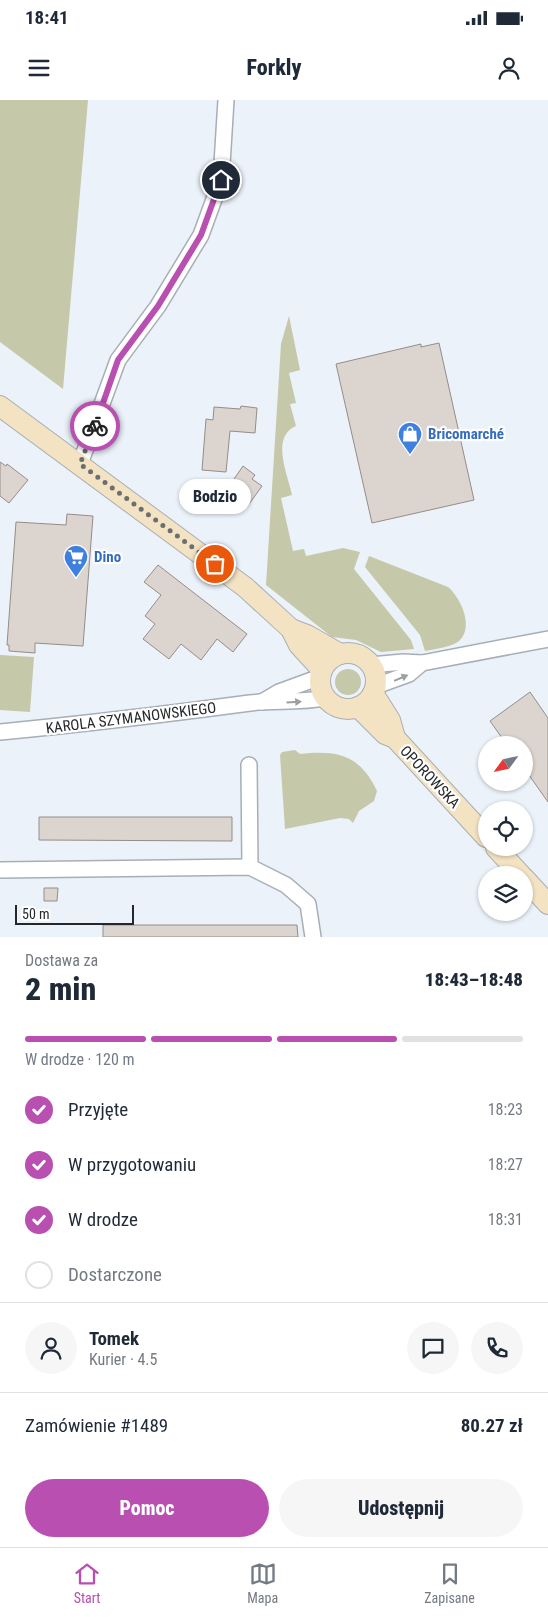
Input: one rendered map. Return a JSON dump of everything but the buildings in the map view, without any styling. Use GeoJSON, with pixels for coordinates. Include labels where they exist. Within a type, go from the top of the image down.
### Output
{"type":"FeatureCollection","features":[{"type":"Feature","properties":{"kind":"street"},"geometry":{"type":"LineString","coordinates":[[80,464],[118,360],[158,306],[201,235],[221,180],[226,100]]}},
{"type":"Feature","properties":{"kind":"street"},"geometry":{"type":"LineString","coordinates":[[0,406],[245,587],[291,630],[299,645],[321,673]]}},
{"type":"Feature","properties":{"kind":"street"},"geometry":{"type":"LineString","coordinates":[[291,630],[307,635],[340,654],[357,655],[371,665],[375,675],[374,690]]}},
{"type":"Feature","properties":{"kind":"street"},"geometry":{"type":"LineString","coordinates":[[371,665],[403,662],[422,663],[548,640]]}},
{"type":"Feature","properties":{"kind":"street"},"geometry":{"type":"LineString","coordinates":[[340,654],[330,660],[321,673],[321,690],[325,698],[333,705],[343,709],[358,708],[365,703],[374,690],[409,674],[422,663]]}},
{"type":"Feature","properties":{"kind":"street","name":"KAROLA SZYMANOWSKIEGO"},"geometry":{"type":"LineString","coordinates":[[262,702],[321,673]]}},
{"type":"Feature","properties":{"kind":"street","name":"OPOROWSKA"},"geometry":{"type":"LineString","coordinates":[[374,690],[390,720],[395,738]]}},
{"type":"Feature","properties":{"kind":"street","name":"KAROLA SZYMANOWSKIEGO"},"geometry":{"type":"LineString","coordinates":[[0,732],[92,724],[262,702],[292,703],[325,698]]}},
{"type":"Feature","properties":{"kind":"street","name":"OPOROWSKA"},"geometry":{"type":"LineString","coordinates":[[358,708],[385,734],[395,738],[478,828]]}},
{"type":"Feature","properties":{"kind":"street"},"geometry":{"type":"LineString","coordinates":[[249,765],[250,867]]}},
{"type":"Feature","properties":{"kind":"street"},"geometry":{"type":"LineString","coordinates":[[503,856],[513,866]]}},
{"type":"Feature","properties":{"kind":"street"},"geometry":{"type":"LineString","coordinates":[[0,870],[250,867],[286,885],[308,904],[313,937]]}},
{"type":"Feature","properties":{"kind":"street"},"geometry":{"type":"LineString","coordinates":[[533,888],[548,904]]}},
{"type":"Feature","properties":{"kind":"green space"},"geometry":{"type":"Polygon","coordinates":[[[0,100],[88,100],[63,389],[0,342],[0,100]]]}},
{"type":"Feature","properties":{"kind":"green space"},"geometry":{"type":"Polygon","coordinates":[[[289,316],[300,370],[289,373],[296,403],[290,404],[296,426],[288,431],[282,447],[292,495],[281,498],[293,551],[304,549],[306,556],[343,548],[360,552],[354,569],[411,640],[414,649],[381,652],[356,640],[332,637],[266,585],[281,344],[289,316]]]}},
{"type":"Feature","properties":{"kind":"green space"},"geometry":{"type":"Polygon","coordinates":[[[369,556],[448,587],[461,605],[466,620],[464,635],[459,641],[448,646],[425,651],[420,635],[365,567],[369,556]]]}},
{"type":"Feature","properties":{"kind":"green space"},"geometry":{"type":"Polygon","coordinates":[[[0,655],[34,657],[30,712],[0,710],[0,655]]]}},
{"type":"Feature","properties":{"kind":"green space"},"geometry":{"type":"Polygon","coordinates":[[[348,669],[358,672],[361,682],[358,692],[348,695],[338,692],[335,682],[338,672],[348,669]]]}},
{"type":"Feature","properties":{"kind":"green space"},"geometry":{"type":"Polygon","coordinates":[[[295,750],[300,754],[337,754],[355,762],[363,769],[377,791],[374,801],[359,811],[353,823],[349,819],[340,818],[285,829],[280,755],[282,752],[295,750]]]}},
{"type":"Feature","properties":{"kind":"way so far"},"geometry":{"type":"LineString","coordinates":[[95,426],[80,464],[215,564]]}},
{"type":"Feature","properties":{"kind":"place","name":"Bricomarché"},"geometry":{"type":"Point","coordinates":[410,455]}},
{"type":"Feature","properties":{"kind":"place","name":"Bodzio"},"geometry":{"type":"Point","coordinates":[215,564]}},
{"type":"Feature","properties":{"kind":"place","name":"Dino"},"geometry":{"type":"Point","coordinates":[76,578]}},
{"type":"Feature","properties":{"kind":"route"},"geometry":{"type":"LineString","coordinates":[[95,426],[118,360],[158,306],[201,235],[221,180]]}}]}
